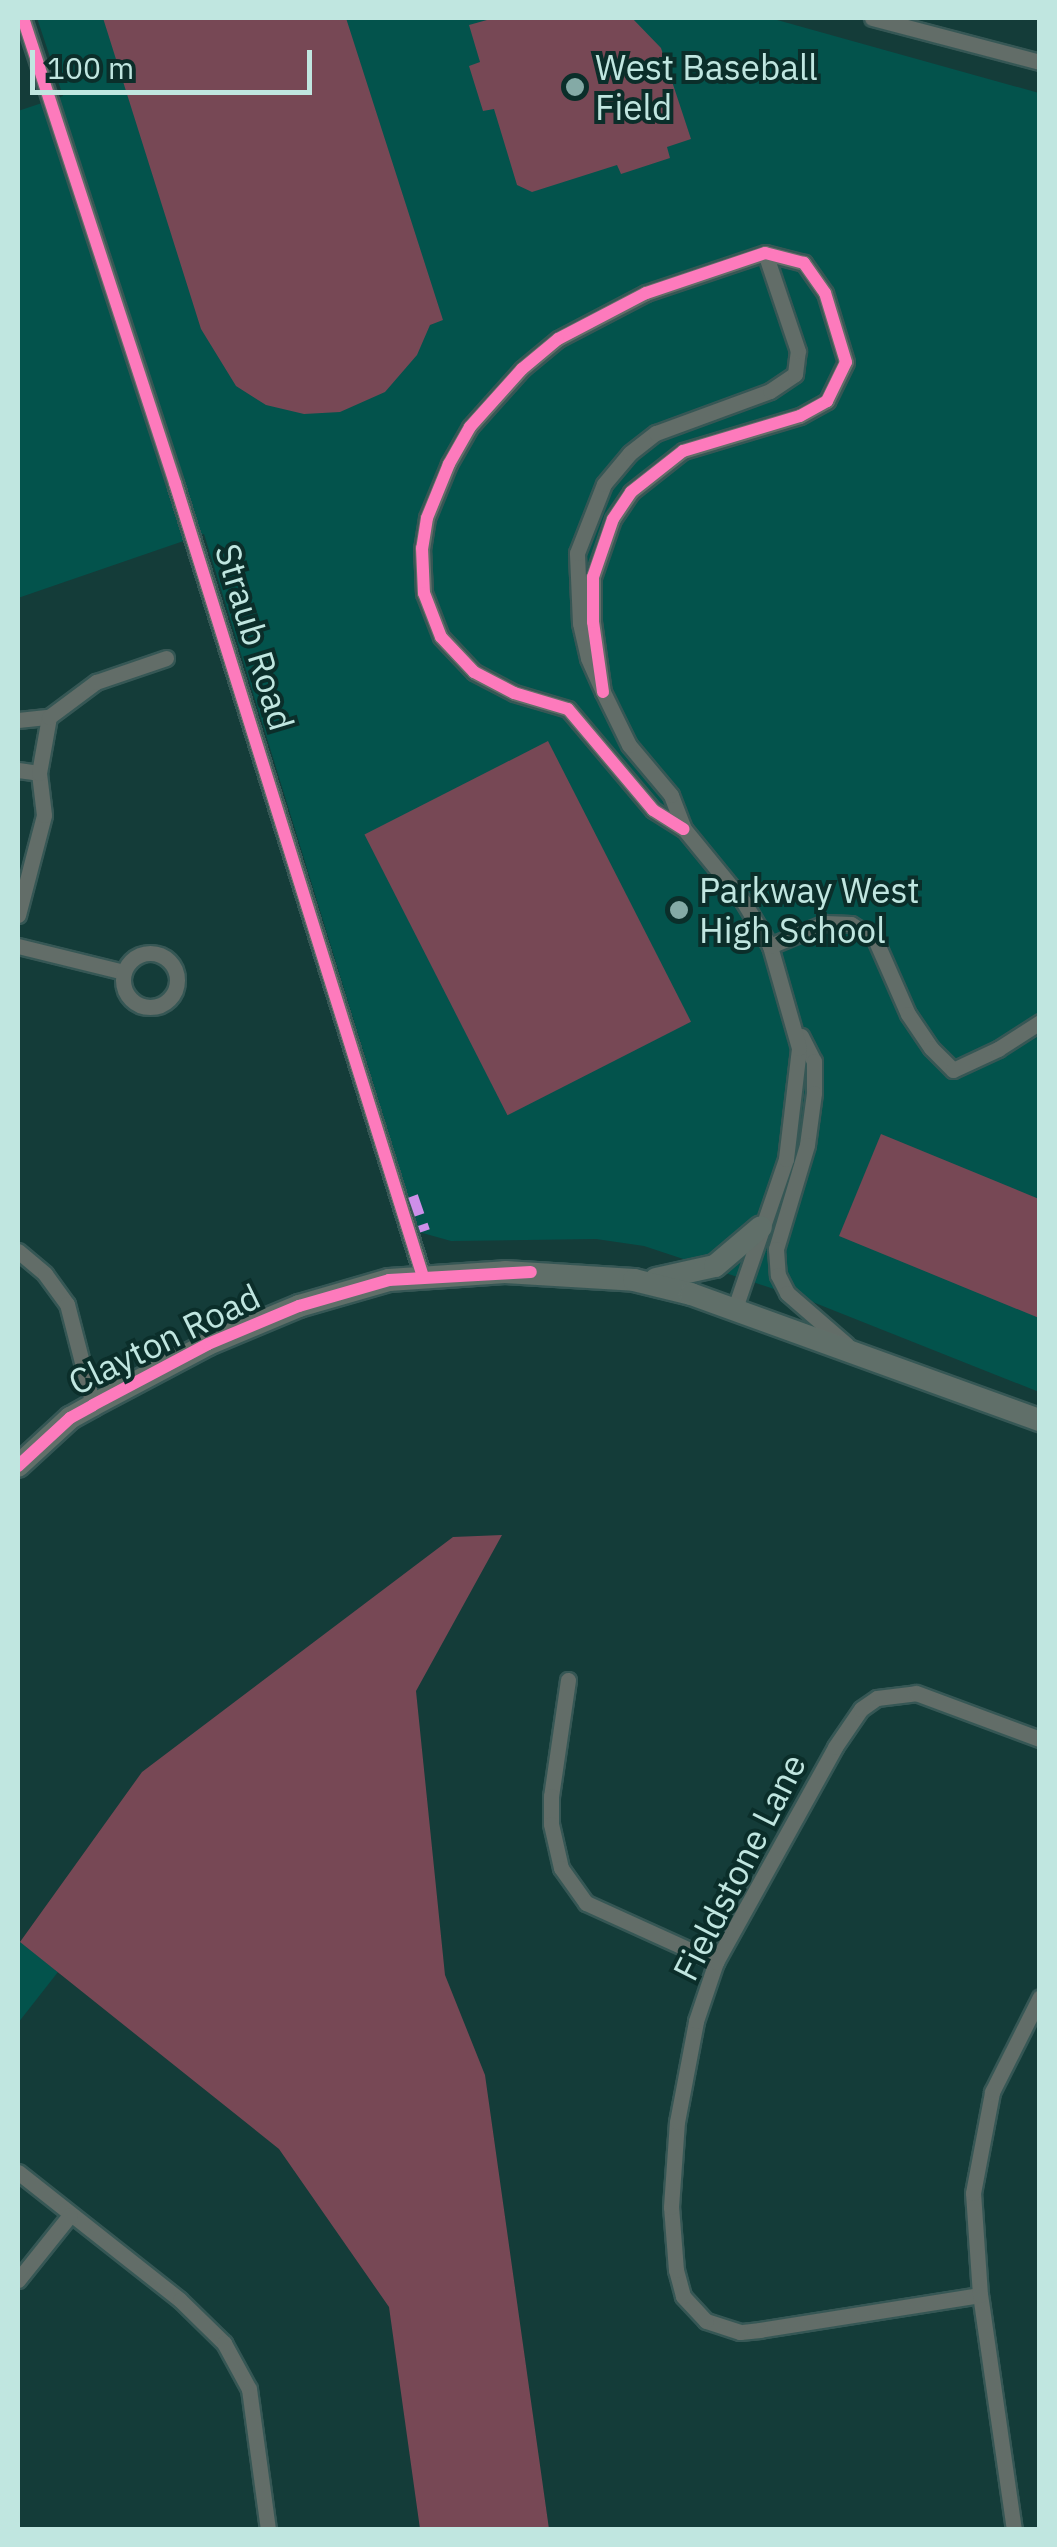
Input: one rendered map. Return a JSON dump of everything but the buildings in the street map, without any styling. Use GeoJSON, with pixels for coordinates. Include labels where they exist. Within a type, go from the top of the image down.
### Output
{"type":"FeatureCollection","features":[{"type":"Feature","properties":{"kind":"main road"},"geometry":{"type":"LineString","coordinates":[[636,1281],[678,1277],[715,1266],[762,1227]]}},
{"type":"Feature","properties":{"kind":"main road","name":"Clayton Road"},"geometry":{"type":"LineString","coordinates":[[20,1460],[70,1418],[208,1344],[299,1306],[389,1280],[423,1277],[566,1273],[636,1281],[735,1308],[1040,1420]]}},
{"type":"Feature","properties":{"kind":"street","name":"Straub Road"},"geometry":{"type":"LineString","coordinates":[[24,18],[175,483],[423,1277]]}},
{"type":"Feature","properties":{"kind":"street"},"geometry":{"type":"LineString","coordinates":[[872,18],[1040,62]]}},
{"type":"Feature","properties":{"kind":"street"},"geometry":{"type":"LineString","coordinates":[[603,692],[593,622],[594,577],[613,520],[631,492],[683,451],[800,416],[827,402],[846,362],[824,293],[804,264],[765,254],[646,293],[558,339],[522,369],[482,413],[449,464],[427,518],[422,548],[424,593],[441,637],[474,672],[514,693],[568,709],[653,810],[684,829]]}},
{"type":"Feature","properties":{"kind":"street"},"geometry":{"type":"LineString","coordinates":[[735,1308],[786,1158],[799,1048],[770,946],[743,901],[684,829],[670,796],[629,745],[603,692],[588,658],[580,623],[577,553],[585,522],[619,463],[656,433],[770,391],[795,374],[798,351],[765,254]]}},
{"type":"Feature","properties":{"kind":"street"},"geometry":{"type":"LineString","coordinates":[[18,720],[49,716],[96,682],[166,658]]}},
{"type":"Feature","properties":{"kind":"street"},"geometry":{"type":"LineString","coordinates":[[18,915],[44,816],[39,773],[49,716]]}},
{"type":"Feature","properties":{"kind":"street"},"geometry":{"type":"LineString","coordinates":[[18,770],[39,773]]}},
{"type":"Feature","properties":{"kind":"street"},"geometry":{"type":"LineString","coordinates":[[770,946],[826,923],[850,924],[875,939],[908,1014],[931,1048],[953,1070],[998,1049],[1040,1022]]}},
{"type":"Feature","properties":{"kind":"street"},"geometry":{"type":"LineString","coordinates":[[18,946],[124,972]]}},
{"type":"Feature","properties":{"kind":"street"},"geometry":{"type":"LineString","coordinates":[[793,1022],[814,1061],[814,1093],[808,1145],[776,1250],[778,1275],[787,1293],[854,1351]]}},
{"type":"Feature","properties":{"kind":"street"},"geometry":{"type":"LineString","coordinates":[[18,1252],[46,1274],[67,1304],[93,1405]]}},
{"type":"Feature","properties":{"kind":"street"},"geometry":{"type":"LineString","coordinates":[[568,1680],[551,1796],[551,1824],[562,1868],[586,1903],[716,1962]]}},
{"type":"Feature","properties":{"kind":"street","name":"Fieldstone Lane"},"geometry":{"type":"LineString","coordinates":[[980,2296],[740,2332],[706,2321],[692,2309],[676,2270],[672,2206],[680,2090],[716,1962],[835,1747],[861,1709],[878,1698],[916,1693],[1040,1739]]}},
{"type":"Feature","properties":{"kind":"street"},"geometry":{"type":"LineString","coordinates":[[1014,2530],[980,2296],[973,2193],[980,2134],[992,2092],[1040,1997]]}},
{"type":"Feature","properties":{"kind":"street"},"geometry":{"type":"LineString","coordinates":[[18,2172],[180,2300],[238,2363],[255,2417],[268,2530]]}},
{"type":"Feature","properties":{"kind":"street"},"geometry":{"type":"LineString","coordinates":[[18,2280],[70,2214]]}},
{"type":"Feature","properties":{"kind":"shaded area","name":"Parkway West High School"},"geometry":{"type":"Polygon","coordinates":[[[37,18],[770,18],[1039,93],[1039,1392],[810,1301],[644,1246],[596,1239],[451,1241],[419,1232],[204,534],[18,598],[18,111],[63,96],[37,18]]]}},
{"type":"Feature","properties":{"kind":"shaded area"},"geometry":{"type":"Polygon","coordinates":[[[103,18],[346,18],[443,320],[430,325],[417,355],[385,392],[340,412],[304,414],[266,405],[236,386],[201,329],[103,18]]]}},
{"type":"Feature","properties":{"kind":"shaded area","name":"West Baseball Field"},"geometry":{"type":"Polygon","coordinates":[[[494,18],[632,18],[661,48],[691,139],[667,147],[670,158],[621,174],[617,165],[532,192],[517,185],[494,109],[483,111],[469,66],[480,62],[469,25],[494,18]]]}},
{"type":"Feature","properties":{"kind":"shaded area"},"geometry":{"type":"Polygon","coordinates":[[[548,741],[691,1022],[507,1115],[364,835],[548,741]]]}},
{"type":"Feature","properties":{"kind":"shaded area"},"geometry":{"type":"Polygon","coordinates":[[[881,1134],[1039,1199],[1039,1318],[839,1236],[881,1134]]]}},
{"type":"Feature","properties":{"kind":"shaded area"},"geometry":{"type":"Polygon","coordinates":[[[502,1535],[416,1691],[445,1975],[485,2075],[549,2529],[420,2529],[389,2307],[279,2149],[20,1942],[142,1772],[453,1537],[502,1535]]]}},
{"type":"Feature","properties":{"kind":"shaded area"},"geometry":{"type":"Polygon","coordinates":[[[18,1939],[58,1972],[18,2023],[18,1939]]]}},
{"type":"Feature","properties":{"kind":"marked path"},"geometry":{"type":"LineString","coordinates":[[413,1196],[425,1231]]}},
{"type":"Feature","properties":{"kind":"cycle path"},"geometry":{"type":"LineString","coordinates":[[23,18],[175,483],[423,1277]]}},
{"type":"Feature","properties":{"kind":"cycle path"},"geometry":{"type":"LineString","coordinates":[[603,692],[593,622],[593,577],[613,519],[631,492],[683,451],[800,416],[827,401],[846,362],[825,293],[804,263],[765,253],[646,293],[558,339],[522,369],[470,427],[449,464],[427,518],[422,548],[424,593],[441,637],[474,672],[514,693],[568,709],[653,810],[684,829]]}},
{"type":"Feature","properties":{"kind":"cycle path"},"geometry":{"type":"LineString","coordinates":[[18,1466],[70,1418],[208,1344],[299,1306],[389,1280],[531,1272]]}},
{"type":"Feature","properties":{"kind":"place","name":"West Baseball Field"},"geometry":{"type":"Point","coordinates":[575,87]}},
{"type":"Feature","properties":{"kind":"place","name":"Parkway West High School"},"geometry":{"type":"Point","coordinates":[679,910]}}]}
